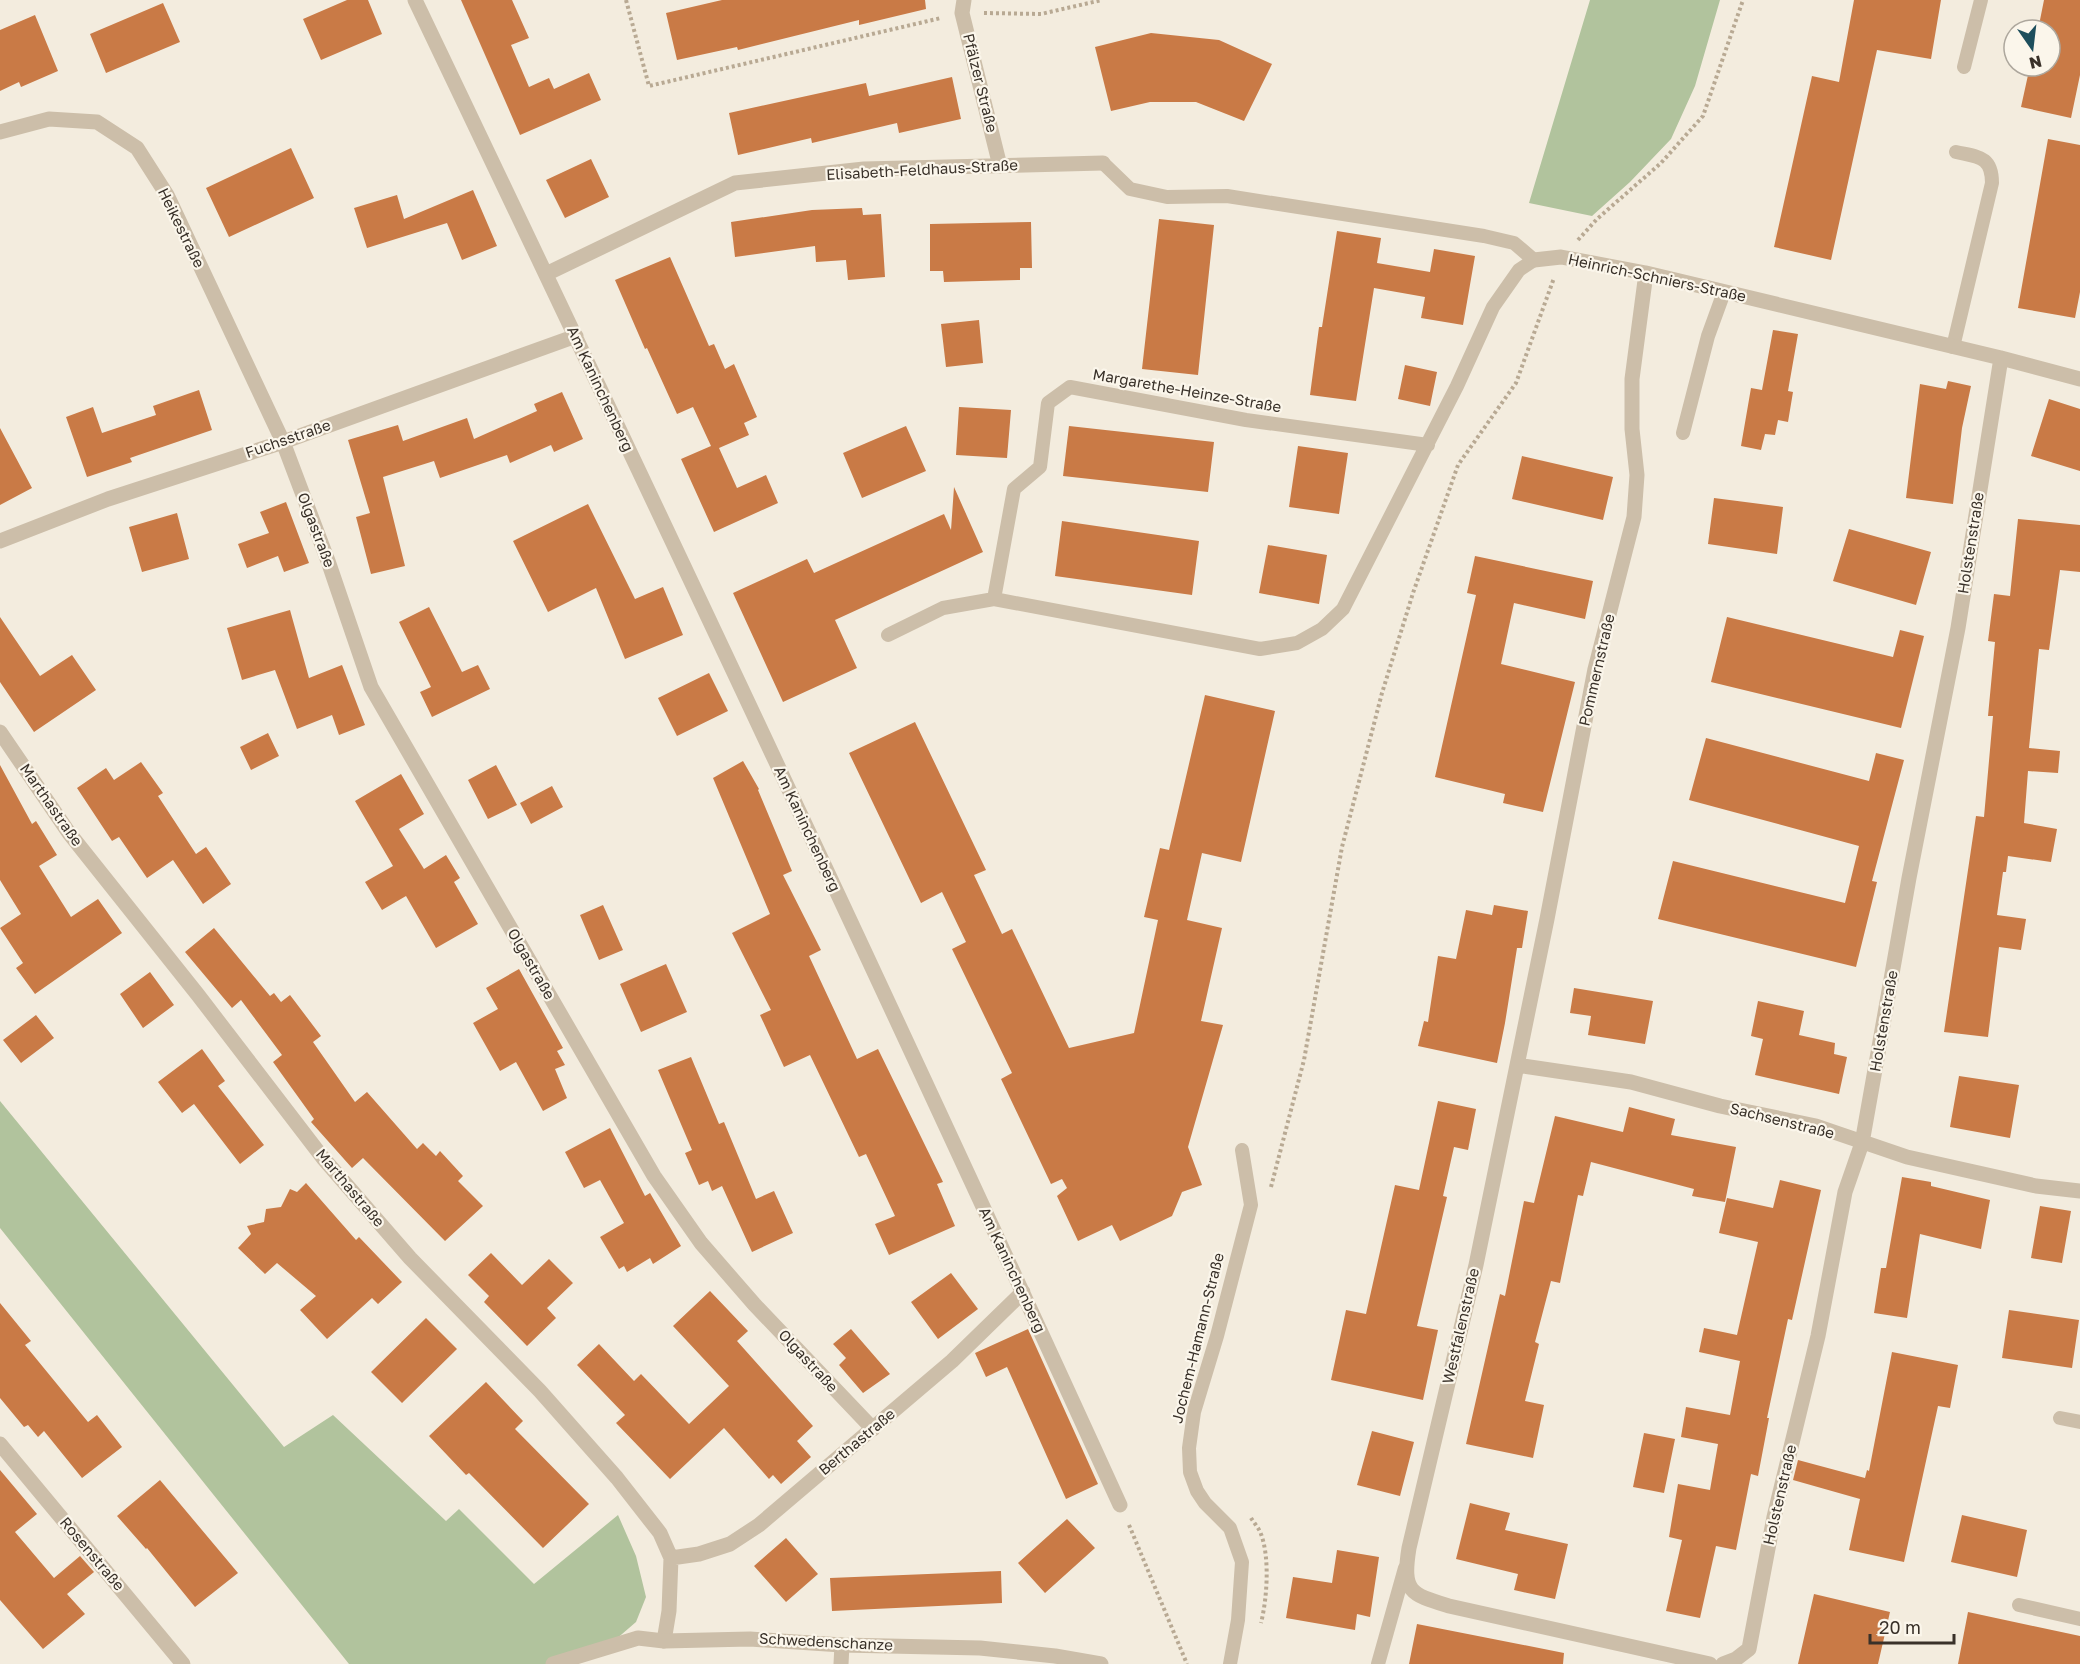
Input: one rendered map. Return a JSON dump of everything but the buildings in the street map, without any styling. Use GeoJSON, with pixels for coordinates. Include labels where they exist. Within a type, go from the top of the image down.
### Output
{"type":"FeatureCollection","features":[{"type":"Feature","properties":{"kind":"street","name":"Am Kaninchenberg"},"geometry":{"type":"LineString","coordinates":[[415,0],[576,336],[1023,1292],[1120,1505]]}},
{"type":"Feature","properties":{"kind":"street","name":"Pfälzer Straße"},"geometry":{"type":"LineString","coordinates":[[963,7],[1000,166]]}},
{"type":"Feature","properties":{"kind":"street","name":"Heikestraße"},"geometry":{"type":"LineString","coordinates":[[0,132],[49,119],[97,122],[137,148],[167,195],[283,442]]}},
{"type":"Feature","properties":{"kind":"street","name":"Elisabeth-Feldhaus-Straße"},"geometry":{"type":"LineString","coordinates":[[546,274],[735,183],[864,170],[1103,163]]}},
{"type":"Feature","properties":{"kind":"street","name":"Heinrich-Schniers-Straße"},"geometry":{"type":"LineString","coordinates":[[1534,261],[1561,257],[1646,273],[2080,379]]}},
{"type":"Feature","properties":{"kind":"street","name":"Pommernstraße"},"geometry":{"type":"LineString","coordinates":[[1517,1065],[1595,669],[1634,516],[1637,475],[1632,429],[1632,379],[1646,273]]}},
{"type":"Feature","properties":{"kind":"street","name":"Fuchsstraße"},"geometry":{"type":"LineString","coordinates":[[0,541],[108,499],[283,442],[576,336]]}},
{"type":"Feature","properties":{"kind":"street","name":"Holstenstraße"},"geometry":{"type":"LineString","coordinates":[[1723,1664],[1736,1659],[1749,1649],[1774,1517],[1818,1336],[1845,1192],[1862,1143],[1909,878],[1958,628],[2001,358]]}},
{"type":"Feature","properties":{"kind":"street","name":"Olgastraße"},"geometry":{"type":"LineString","coordinates":[[283,442],[328,561],[371,687],[654,1176],[701,1243],[754,1304],[873,1430]]}},
{"type":"Feature","properties":{"kind":"street","name":"Marthastraße"},"geometry":{"type":"LineString","coordinates":[[0,732],[69,833],[206,1004],[323,1158],[410,1258],[540,1390],[617,1478],[660,1533],[671,1558],[669,1611],[664,1641]]}},
{"type":"Feature","properties":{"kind":"street","name":"Sachsenstraße"},"geometry":{"type":"LineString","coordinates":[[1517,1065],[1631,1082],[1720,1106],[1816,1126],[1907,1157],[2024,1184],[2080,1191]]}},
{"type":"Feature","properties":{"kind":"street","name":"Westfalenstraße"},"geometry":{"type":"LineString","coordinates":[[1517,1065],[1476,1265],[1408,1548],[1406,1568],[1409,1586],[1420,1597],[1449,1606],[1710,1664]]}},
{"type":"Feature","properties":{"kind":"street","name":"Berthastraße"},"geometry":{"type":"LineString","coordinates":[[671,1558],[699,1554],[730,1544],[759,1525],[952,1361],[1023,1292]]}},
{"type":"Feature","properties":{"kind":"street","name":"Rosenstraße"},"geometry":{"type":"LineString","coordinates":[[0,1444],[183,1664]]}},
{"type":"Feature","properties":{"kind":"street","name":"Schwedenschanze"},"geometry":{"type":"LineString","coordinates":[[553,1664],[638,1638],[664,1641],[750,1639],[842,1645],[980,1648],[1055,1656],[1101,1664]]}},
{"type":"Feature","properties":{"kind":"street"},"geometry":{"type":"LineString","coordinates":[[841,1664],[842,1645]]}},
{"type":"Feature","properties":{"kind":"lane"},"geometry":{"type":"LineString","coordinates":[[1964,67],[1980,0]]}},
{"type":"Feature","properties":{"kind":"lane"},"geometry":{"type":"LineString","coordinates":[[1953,347],[1992,183],[1989,165],[1982,158],[1956,152]]}},
{"type":"Feature","properties":{"kind":"lane"},"geometry":{"type":"LineString","coordinates":[[888,635],[943,608],[994,599],[1260,649],[1296,644],[1322,629],[1343,609],[1428,445],[1493,307],[1519,270],[1534,261],[1514,243],[1484,236],[1227,196],[1167,197],[1130,189],[1103,163]]}},
{"type":"Feature","properties":{"kind":"lane"},"geometry":{"type":"LineString","coordinates":[[1683,433],[1708,336],[1724,292]]}},
{"type":"Feature","properties":{"kind":"lane","name":"Margarethe-Heinze-Straße"},"geometry":{"type":"LineString","coordinates":[[994,599],[1014,489],[1040,467],[1048,403],[1070,387],[1246,420],[1428,445]]}},
{"type":"Feature","properties":{"kind":"lane","name":"Jochem-Hamann-Straße"},"geometry":{"type":"LineString","coordinates":[[1230,1664],[1238,1620],[1242,1562],[1230,1528],[1205,1503],[1197,1491],[1190,1472],[1190,1448],[1194,1412],[1217,1336],[1251,1205],[1242,1150]]}},
{"type":"Feature","properties":{"kind":"lane"},"geometry":{"type":"LineString","coordinates":[[2060,1418],[2080,1422]]}},
{"type":"Feature","properties":{"kind":"lane"},"geometry":{"type":"LineString","coordinates":[[1378,1664],[1406,1568]]}},
{"type":"Feature","properties":{"kind":"lane"},"geometry":{"type":"LineString","coordinates":[[2019,1605],[2080,1619]]}},
{"type":"Feature","properties":{"kind":"path"},"geometry":{"type":"LineString","coordinates":[[626,0],[649,86],[963,7],[1041,14],[1102,0]]}},
{"type":"Feature","properties":{"kind":"path"},"geometry":{"type":"LineString","coordinates":[[1268,1198],[1304,1060],[1342,847],[1382,693],[1413,592],[1458,465],[1516,383],[1561,257],[1597,219],[1661,163],[1703,116],[1743,0]]}},
{"type":"Feature","properties":{"kind":"path"},"geometry":{"type":"LineString","coordinates":[[1120,1505],[1187,1664]]}},
{"type":"Feature","properties":{"kind":"path"},"geometry":{"type":"LineString","coordinates":[[1245,1509],[1261,1533],[1266,1563],[1264,1612],[1258,1633]]}},
{"type":"Feature","properties":{"kind":"green space"},"geometry":{"type":"Polygon","coordinates":[[[1590,0],[1720,0],[1695,86],[1671,139],[1630,182],[1592,216],[1529,203],[1590,0]]]}},
{"type":"Feature","properties":{"kind":"green space"},"geometry":{"type":"Polygon","coordinates":[[[0,1101],[284,1447],[333,1415],[446,1521],[459,1509],[534,1584],[618,1515],[636,1556],[646,1597],[636,1622],[607,1647],[546,1664],[349,1664],[0,1228],[0,1101]]]}}]}
